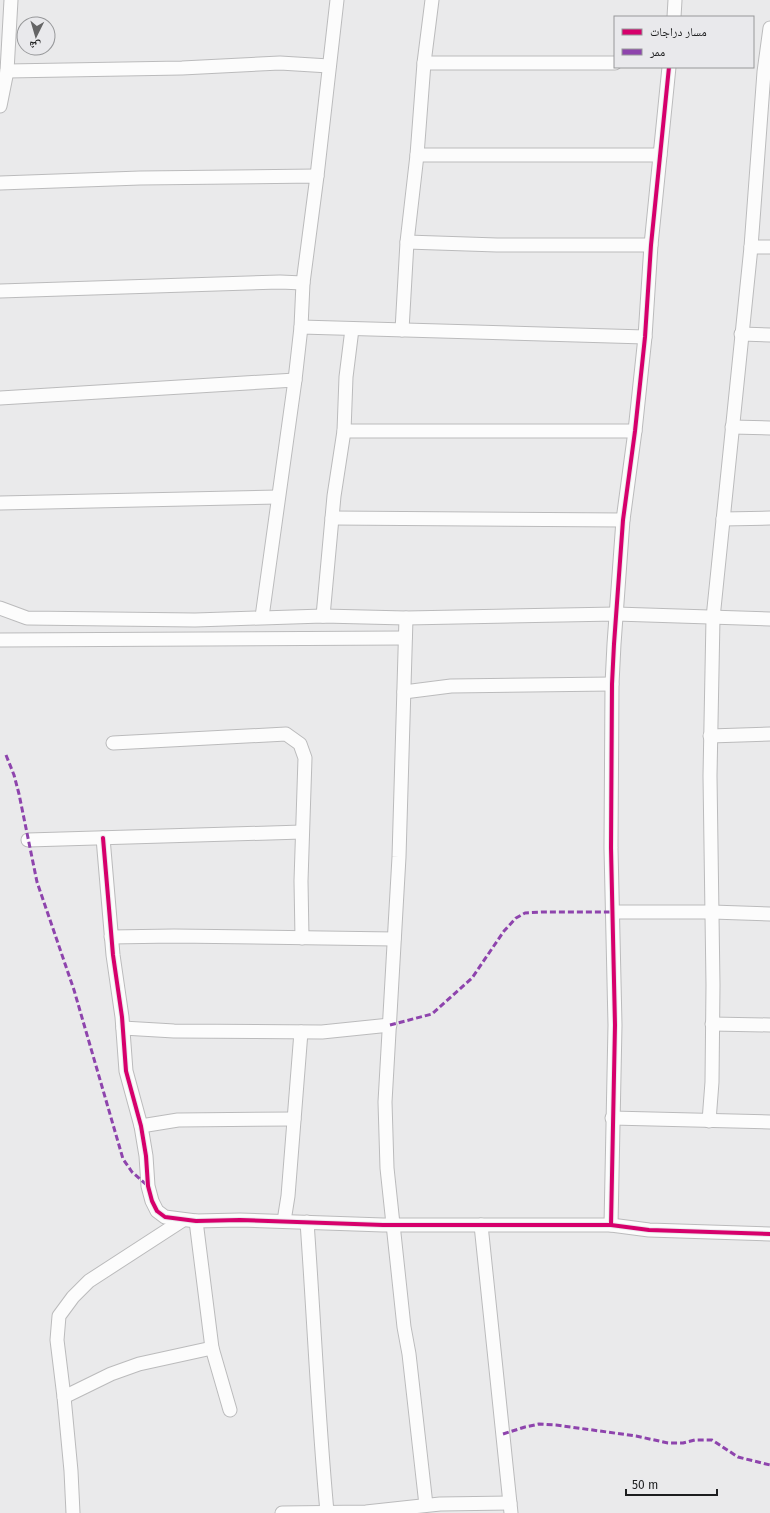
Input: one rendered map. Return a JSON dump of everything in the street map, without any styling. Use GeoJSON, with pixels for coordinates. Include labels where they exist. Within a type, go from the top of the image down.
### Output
{"type":"FeatureCollection","features":[{"type":"Feature","properties":{"kind":"street"},"geometry":{"type":"LineString","coordinates":[[0,106],[6,71],[11,0]]}},
{"type":"Feature","properties":{"kind":"street"},"geometry":{"type":"LineString","coordinates":[[262,617],[295,380],[301,327],[303,283],[337,0]]}},
{"type":"Feature","properties":{"kind":"street"},"geometry":{"type":"LineString","coordinates":[[402,330],[407,242],[417,155],[424,62],[432,0]]}},
{"type":"Feature","properties":{"kind":"street"},"geometry":{"type":"LineString","coordinates":[[674,16],[675,0]]}},
{"type":"Feature","properties":{"kind":"street"},"geometry":{"type":"LineString","coordinates":[[709,1121],[712,1082],[710,736],[713,618],[741,334],[764,154],[770,28]]}},
{"type":"Feature","properties":{"kind":"street"},"geometry":{"type":"LineString","coordinates":[[424,62],[614,63]]}},
{"type":"Feature","properties":{"kind":"street"},"geometry":{"type":"LineString","coordinates":[[6,71],[196,68],[280,63],[329,66]]}},
{"type":"Feature","properties":{"kind":"street"},"geometry":{"type":"LineString","coordinates":[[611,1225],[615,1025],[611,848],[612,684],[623,520],[645,337],[651,245],[669,68]]}},
{"type":"Feature","properties":{"kind":"street"},"geometry":{"type":"LineString","coordinates":[[417,155],[660,155]]}},
{"type":"Feature","properties":{"kind":"street"},"geometry":{"type":"LineString","coordinates":[[0,183],[140,178],[317,176]]}},
{"type":"Feature","properties":{"kind":"street"},"geometry":{"type":"LineString","coordinates":[[407,242],[497,245],[651,245]]}},
{"type":"Feature","properties":{"kind":"street"},"geometry":{"type":"LineString","coordinates":[[751,247],[770,247]]}},
{"type":"Feature","properties":{"kind":"street"},"geometry":{"type":"LineString","coordinates":[[0,291],[280,282],[303,283]]}},
{"type":"Feature","properties":{"kind":"street"},"geometry":{"type":"LineString","coordinates":[[301,327],[645,337]]}},
{"type":"Feature","properties":{"kind":"street"},"geometry":{"type":"LineString","coordinates":[[323,616],[334,496],[344,432],[346,377],[352,329]]}},
{"type":"Feature","properties":{"kind":"street"},"geometry":{"type":"LineString","coordinates":[[741,334],[770,335]]}},
{"type":"Feature","properties":{"kind":"street"},"geometry":{"type":"LineString","coordinates":[[0,398],[295,380]]}},
{"type":"Feature","properties":{"kind":"street"},"geometry":{"type":"LineString","coordinates":[[732,427],[770,428]]}},
{"type":"Feature","properties":{"kind":"street"},"geometry":{"type":"LineString","coordinates":[[344,432],[635,430]]}},
{"type":"Feature","properties":{"kind":"street"},"geometry":{"type":"LineString","coordinates":[[0,503],[278,497]]}},
{"type":"Feature","properties":{"kind":"street"},"geometry":{"type":"LineString","coordinates":[[332,518],[623,520]]}},
{"type":"Feature","properties":{"kind":"street"},"geometry":{"type":"LineString","coordinates":[[723,519],[770,518]]}},
{"type":"Feature","properties":{"kind":"street"},"geometry":{"type":"LineString","coordinates":[[0,608],[27,618],[195,620],[323,616],[406,618],[616,614],[770,619]]}},
{"type":"Feature","properties":{"kind":"street"},"geometry":{"type":"LineString","coordinates":[[27,618],[27,640]]}},
{"type":"Feature","properties":{"kind":"street"},"geometry":{"type":"LineString","coordinates":[[406,618],[399,857],[385,1102],[387,1168],[404,1327],[410,1361],[426,1505]]}},
{"type":"Feature","properties":{"kind":"street"},"geometry":{"type":"LineString","coordinates":[[0,640],[405,638]]}},
{"type":"Feature","properties":{"kind":"street"},"geometry":{"type":"LineString","coordinates":[[404,692],[451,686],[612,684]]}},
{"type":"Feature","properties":{"kind":"street"},"geometry":{"type":"LineString","coordinates":[[113,743],[286,734],[300,744],[305,758],[302,832],[302,938]]}},
{"type":"Feature","properties":{"kind":"street"},"geometry":{"type":"LineString","coordinates":[[710,736],[770,734]]}},
{"type":"Feature","properties":{"kind":"street"},"geometry":{"type":"LineString","coordinates":[[28,840],[302,832]]}},
{"type":"Feature","properties":{"kind":"street"},"geometry":{"type":"LineString","coordinates":[[103,838],[111,937],[123,1028],[126,1071],[141,1126],[146,1156],[148,1186],[152,1202],[157,1211],[164,1217],[190,1221],[240,1220],[394,1225],[611,1225],[649,1230],[770,1234]]}},
{"type":"Feature","properties":{"kind":"street"},"geometry":{"type":"LineString","coordinates":[[613,912],[712,912],[770,914]]}},
{"type":"Feature","properties":{"kind":"street"},"geometry":{"type":"LineString","coordinates":[[111,937],[154,936],[394,940]]}},
{"type":"Feature","properties":{"kind":"street"},"geometry":{"type":"LineString","coordinates":[[712,1024],[770,1025]]}},
{"type":"Feature","properties":{"kind":"street"},"geometry":{"type":"LineString","coordinates":[[123,1028],[174,1032],[301,1032],[342,1031],[390,1025]]}},
{"type":"Feature","properties":{"kind":"street"},"geometry":{"type":"LineString","coordinates":[[284,1221],[288,1196],[301,1032]]}},
{"type":"Feature","properties":{"kind":"street"},"geometry":{"type":"LineString","coordinates":[[612,1118],[770,1122]]}},
{"type":"Feature","properties":{"kind":"street"},"geometry":{"type":"LineString","coordinates":[[141,1126],[178,1120],[294,1119]]}},
{"type":"Feature","properties":{"kind":"street"},"geometry":{"type":"LineString","coordinates":[[190,1221],[212,1348],[230,1410]]}},
{"type":"Feature","properties":{"kind":"street"},"geometry":{"type":"LineString","coordinates":[[73,1513],[71,1471],[57,1340],[59,1316],[73,1297],[89,1281],[190,1221]]}},
{"type":"Feature","properties":{"kind":"street"},"geometry":{"type":"LineString","coordinates":[[307,1222],[318,1376],[321,1447],[327,1512]]}},
{"type":"Feature","properties":{"kind":"street"},"geometry":{"type":"LineString","coordinates":[[282,1513],[366,1512],[426,1505],[511,1508],[481,1225]]}},
{"type":"Feature","properties":{"kind":"street"},"geometry":{"type":"LineString","coordinates":[[64,1397],[111,1374],[139,1364],[212,1348]]}},
{"type":"Feature","properties":{"kind":"marked path"},"geometry":{"type":"LineString","coordinates":[[6,755],[14,775],[19,794],[37,882],[74,990],[123,1159],[132,1172],[148,1186]]}},
{"type":"Feature","properties":{"kind":"marked path"},"geometry":{"type":"LineString","coordinates":[[390,1025],[432,1014],[472,978],[504,931],[516,918],[525,913],[613,912]]}},
{"type":"Feature","properties":{"kind":"marked path"},"geometry":{"type":"LineString","coordinates":[[503,1434],[539,1424],[636,1436],[668,1443],[712,1440],[738,1457],[770,1465]]}},
{"type":"Feature","properties":{"kind":"cycle path"},"geometry":{"type":"LineString","coordinates":[[611,1225],[615,1025],[611,848],[612,684],[614,644],[623,520],[635,431],[645,337],[651,245],[669,68]]}},
{"type":"Feature","properties":{"kind":"cycle path"},"geometry":{"type":"LineString","coordinates":[[103,838],[113,955],[122,1017],[126,1071],[141,1126],[146,1156],[148,1186],[152,1201],[157,1211],[165,1217],[196,1221],[240,1220],[383,1225],[611,1225],[649,1230],[770,1234]]}}]}
